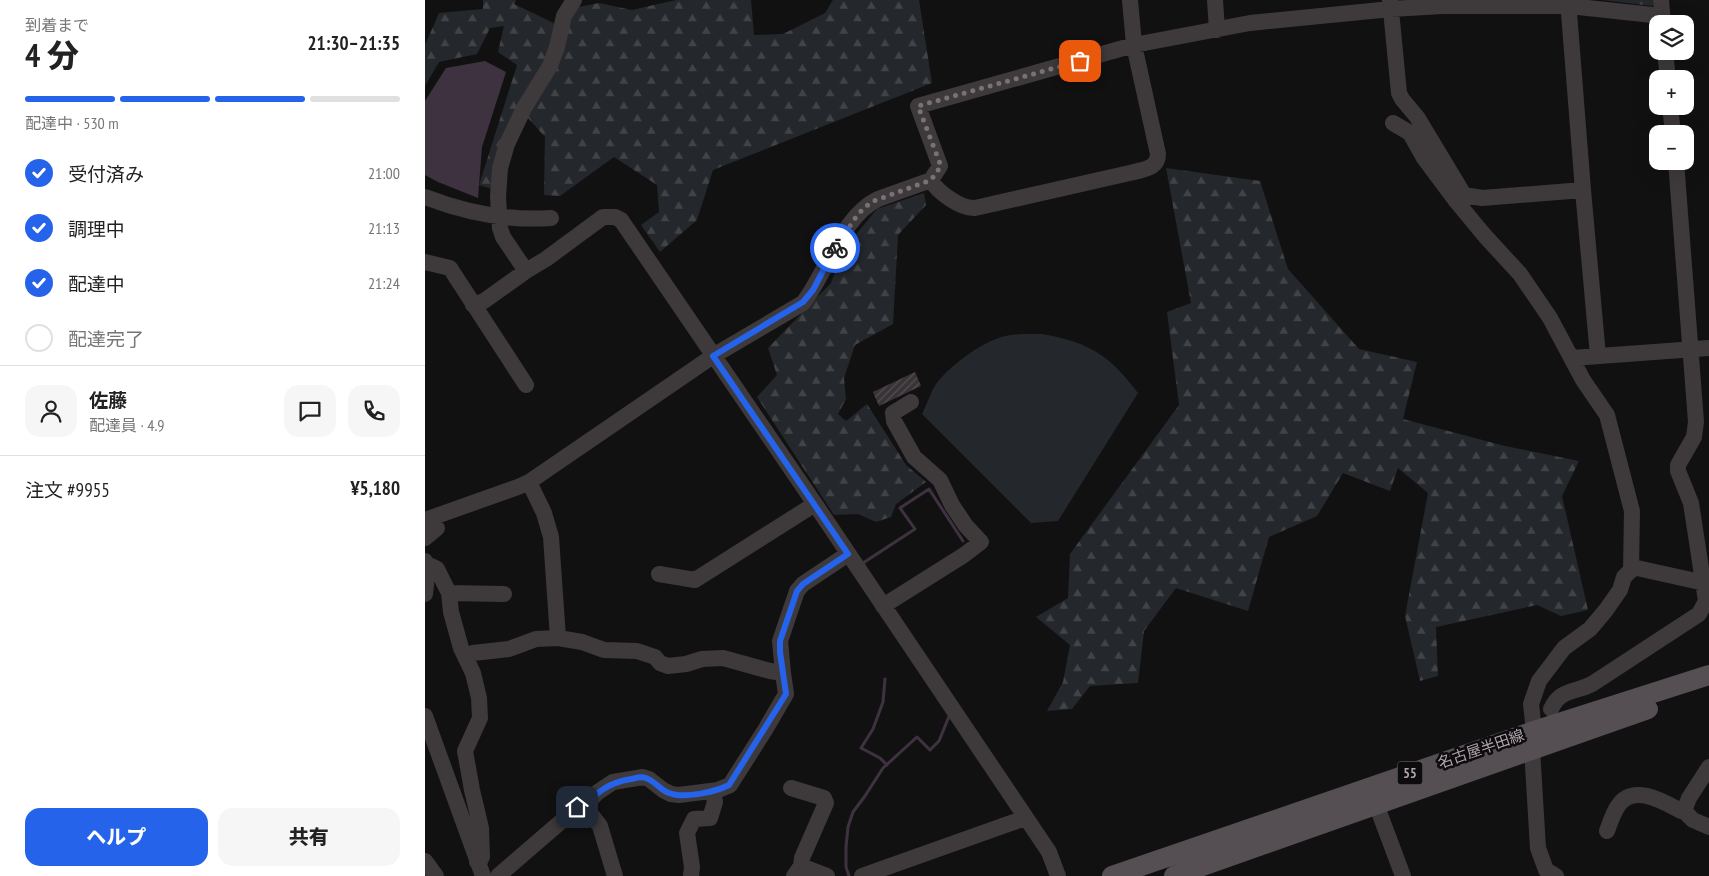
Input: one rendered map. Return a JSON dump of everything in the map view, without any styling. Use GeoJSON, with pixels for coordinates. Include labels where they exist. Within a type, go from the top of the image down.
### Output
{"type":"FeatureCollection","features":[{"type":"Feature","properties":{"kind":"main road","name":"名古屋半田線"},"geometry":{"type":"LineString","coordinates":[[1174,876],[1376,804],[1533,740],[1709,675]]}},
{"type":"Feature","properties":{"kind":"main road","name":"名古屋半田線"},"geometry":{"type":"LineString","coordinates":[[1112,876],[1533,740],[1709,687]]}},
{"type":"Feature","properties":{"kind":"street"},"geometry":{"type":"LineString","coordinates":[[526,271],[503,237],[499,218],[498,183],[507,144],[524,108],[550,66],[557,47],[564,16],[573,0]]}},
{"type":"Feature","properties":{"kind":"street"},"geometry":{"type":"LineString","coordinates":[[931,180],[935,187],[962,206],[975,208],[1154,166],[1159,154],[1134,45],[1130,0]]}},
{"type":"Feature","properties":{"kind":"street"},"geometry":{"type":"LineString","coordinates":[[1215,0],[1217,30]]}},
{"type":"Feature","properties":{"kind":"street"},"geometry":{"type":"LineString","coordinates":[[1569,3],[1598,356]]}},
{"type":"Feature","properties":{"kind":"street"},"geometry":{"type":"LineString","coordinates":[[429,529],[529,482],[713,356],[803,302],[813,290],[838,243],[858,214],[871,202],[931,180],[941,166],[918,106],[1134,45],[1250,23],[1390,4],[1441,6],[1569,3],[1662,13]]}},
{"type":"Feature","properties":{"kind":"street"},"geometry":{"type":"LineString","coordinates":[[1390,4],[1399,92],[1402,100],[1417,117],[1464,195],[1482,198],[1583,190]]}},
{"type":"Feature","properties":{"kind":"street"},"geometry":{"type":"LineString","coordinates":[[1393,123],[1410,133],[1424,158],[1456,201],[1520,274],[1550,318],[1573,358],[1583,380],[1607,415],[1632,511],[1631,570]]}},
{"type":"Feature","properties":{"kind":"street"},"geometry":{"type":"LineString","coordinates":[[1551,709],[1555,701],[1562,694],[1581,690],[1592,684],[1699,614],[1706,601],[1706,583],[1691,503],[1678,465],[1679,460],[1690,447],[1696,422],[1676,170]]}},
{"type":"Feature","properties":{"kind":"street"},"geometry":{"type":"LineString","coordinates":[[425,197],[466,211],[499,218],[551,218]]}},
{"type":"Feature","properties":{"kind":"street"},"geometry":{"type":"LineString","coordinates":[[473,305],[484,301],[603,217],[615,217],[621,220],[1049,852],[1058,876]]}},
{"type":"Feature","properties":{"kind":"street"},"geometry":{"type":"LineString","coordinates":[[425,262],[449,268],[526,385]]}},
{"type":"Feature","properties":{"kind":"street"},"geometry":{"type":"LineString","coordinates":[[1573,358],[1709,348]]}},
{"type":"Feature","properties":{"kind":"street"},"geometry":{"type":"LineString","coordinates":[[883,606],[964,555],[981,542],[966,526],[952,505],[940,480],[914,458],[894,421],[893,413],[911,402]]}},
{"type":"Feature","properties":{"kind":"street"},"geometry":{"type":"LineString","coordinates":[[529,482],[544,512],[551,537],[558,638]]}},
{"type":"Feature","properties":{"kind":"street"},"geometry":{"type":"LineString","coordinates":[[659,574],[695,580],[815,504]]}},
{"type":"Feature","properties":{"kind":"street"},"geometry":{"type":"LineString","coordinates":[[582,808],[598,792],[613,782],[643,777],[671,794],[679,795],[713,791],[729,785],[770,723],[786,694],[780,641],[797,591],[803,584],[848,554]]}},
{"type":"Feature","properties":{"kind":"street"},"geometry":{"type":"LineString","coordinates":[[425,594],[427,564],[437,569],[449,593],[451,612],[461,648],[473,673],[479,698],[480,718],[465,751],[481,828],[482,857],[480,869]]}},
{"type":"Feature","properties":{"kind":"street"},"geometry":{"type":"LineString","coordinates":[[1556,876],[1546,870],[1537,848],[1531,704],[1539,681],[1564,648],[1590,629],[1606,610],[1620,590],[1624,577],[1631,570],[1637,568],[1706,583]]}},
{"type":"Feature","properties":{"kind":"street"},"geometry":{"type":"LineString","coordinates":[[449,593],[504,594]]}},
{"type":"Feature","properties":{"kind":"street"},"geometry":{"type":"LineString","coordinates":[[466,656],[473,653],[509,650],[536,639],[558,638],[582,642],[604,650],[637,651],[655,657],[660,663],[668,666],[686,664],[702,659],[723,658],[783,673]]}},
{"type":"Feature","properties":{"kind":"street"},"geometry":{"type":"LineString","coordinates":[[425,716],[480,869]]}},
{"type":"Feature","properties":{"kind":"street"},"geometry":{"type":"LineString","coordinates":[[1684,811],[1689,798],[1709,767]]}},
{"type":"Feature","properties":{"kind":"street"},"geometry":{"type":"LineString","coordinates":[[791,788],[825,798],[826,803],[801,858],[798,871],[827,876]]}},
{"type":"Feature","properties":{"kind":"street"},"geometry":{"type":"LineString","coordinates":[[691,876],[692,867],[687,833],[694,818],[710,818],[715,802],[713,791]]}},
{"type":"Feature","properties":{"kind":"street"},"geometry":{"type":"LineString","coordinates":[[1607,831],[1618,806],[1625,799],[1641,795],[1649,795],[1684,811],[1693,820],[1709,827]]}},
{"type":"Feature","properties":{"kind":"street"},"geometry":{"type":"LineString","coordinates":[[1376,804],[1403,876]]}},
{"type":"Feature","properties":{"kind":"street"},"geometry":{"type":"LineString","coordinates":[[499,876],[577,807],[582,808],[593,817],[600,826],[615,876]]}},
{"type":"Feature","properties":{"kind":"street"},"geometry":{"type":"LineString","coordinates":[[862,876],[1025,818]]}},
{"type":"Feature","properties":{"kind":"street"},"geometry":{"type":"LineString","coordinates":[[425,861],[436,876]]}},
{"type":"Feature","properties":{"kind":"green space"},"geometry":{"type":"Polygon","coordinates":[[[483,0],[516,0],[514,4],[560,26],[578,7],[599,3],[632,10],[676,0],[751,0],[754,35],[783,34],[825,13],[833,0],[919,0],[932,83],[713,170],[697,220],[660,252],[641,225],[659,212],[657,185],[614,157],[560,196],[544,195],[545,137],[520,109],[495,190],[479,185],[517,65],[498,52],[504,26],[490,28],[477,54],[439,62],[425,86],[425,45],[439,13],[483,9],[483,0]]]}},
{"type":"Feature","properties":{"kind":"green space"},"geometry":{"type":"Polygon","coordinates":[[[1602,0],[1653,0],[1653,6],[1602,0]]]}},
{"type":"Feature","properties":{"kind":"green space"},"geometry":{"type":"Polygon","coordinates":[[[1166,168],[1260,181],[1288,269],[1359,349],[1417,362],[1403,419],[1505,446],[1579,461],[1562,496],[1588,610],[1561,616],[1537,605],[1436,627],[1438,676],[1420,681],[1405,616],[1428,493],[1398,468],[1390,491],[1343,473],[1317,516],[1269,537],[1248,611],[1176,588],[1144,631],[1138,683],[1090,686],[1072,709],[1047,711],[1063,682],[1070,645],[1036,617],[1068,598],[1070,554],[1179,405],[1167,312],[1191,303],[1166,168]]]}},
{"type":"Feature","properties":{"kind":"green space"},"geometry":{"type":"Polygon","coordinates":[[[924,193],[926,205],[898,235],[893,324],[855,345],[844,378],[846,399],[838,414],[846,421],[867,404],[906,465],[926,482],[896,504],[891,517],[876,522],[858,514],[834,515],[757,397],[777,375],[768,348],[831,283],[844,249],[877,209],[924,193]]]}},
{"type":"Feature","properties":{"kind":"green space"},"geometry":{"type":"Polygon","coordinates":[[[1019,334],[1042,334],[1072,341],[1097,352],[1118,369],[1138,393],[1058,521],[1031,523],[922,414],[938,382],[952,367],[979,347],[1001,337],[1019,334]]]}},
{"type":"Feature","properties":{"kind":"shaded area"},"geometry":{"type":"Polygon","coordinates":[[[485,61],[506,72],[482,147],[478,198],[425,175],[425,101],[446,68],[485,61]]]}},
{"type":"Feature","properties":{"kind":"building"},"geometry":{"type":"Polygon","coordinates":[[[915,372],[921,386],[879,406],[873,392],[915,372]]]}},
{"type":"Feature","properties":{"kind":"waterway"},"geometry":{"type":"LineString","coordinates":[[864,565],[863,563],[915,529],[900,508],[929,489],[963,541]]}},
{"type":"Feature","properties":{"kind":"waterway"},"geometry":{"type":"LineString","coordinates":[[885,679],[883,702],[873,729],[861,748],[880,758],[887,765]]}},
{"type":"Feature","properties":{"kind":"waterway"},"geometry":{"type":"LineString","coordinates":[[849,876],[846,867],[846,847],[848,827],[853,812],[883,768],[917,737],[930,750],[939,741],[950,714]]}},
{"type":"Feature","properties":{"kind":"way so far"},"geometry":{"type":"LineString","coordinates":[[835,248],[858,214],[871,202],[931,180],[941,166],[918,106],[1080,61]]}},
{"type":"Feature","properties":{"kind":"route"},"geometry":{"type":"LineString","coordinates":[[577,807],[582,808],[598,792],[613,782],[643,777],[671,794],[679,795],[718,790],[729,785],[786,694],[780,641],[797,591],[803,584],[848,554],[713,356],[803,302],[813,290],[835,248]]}}]}
